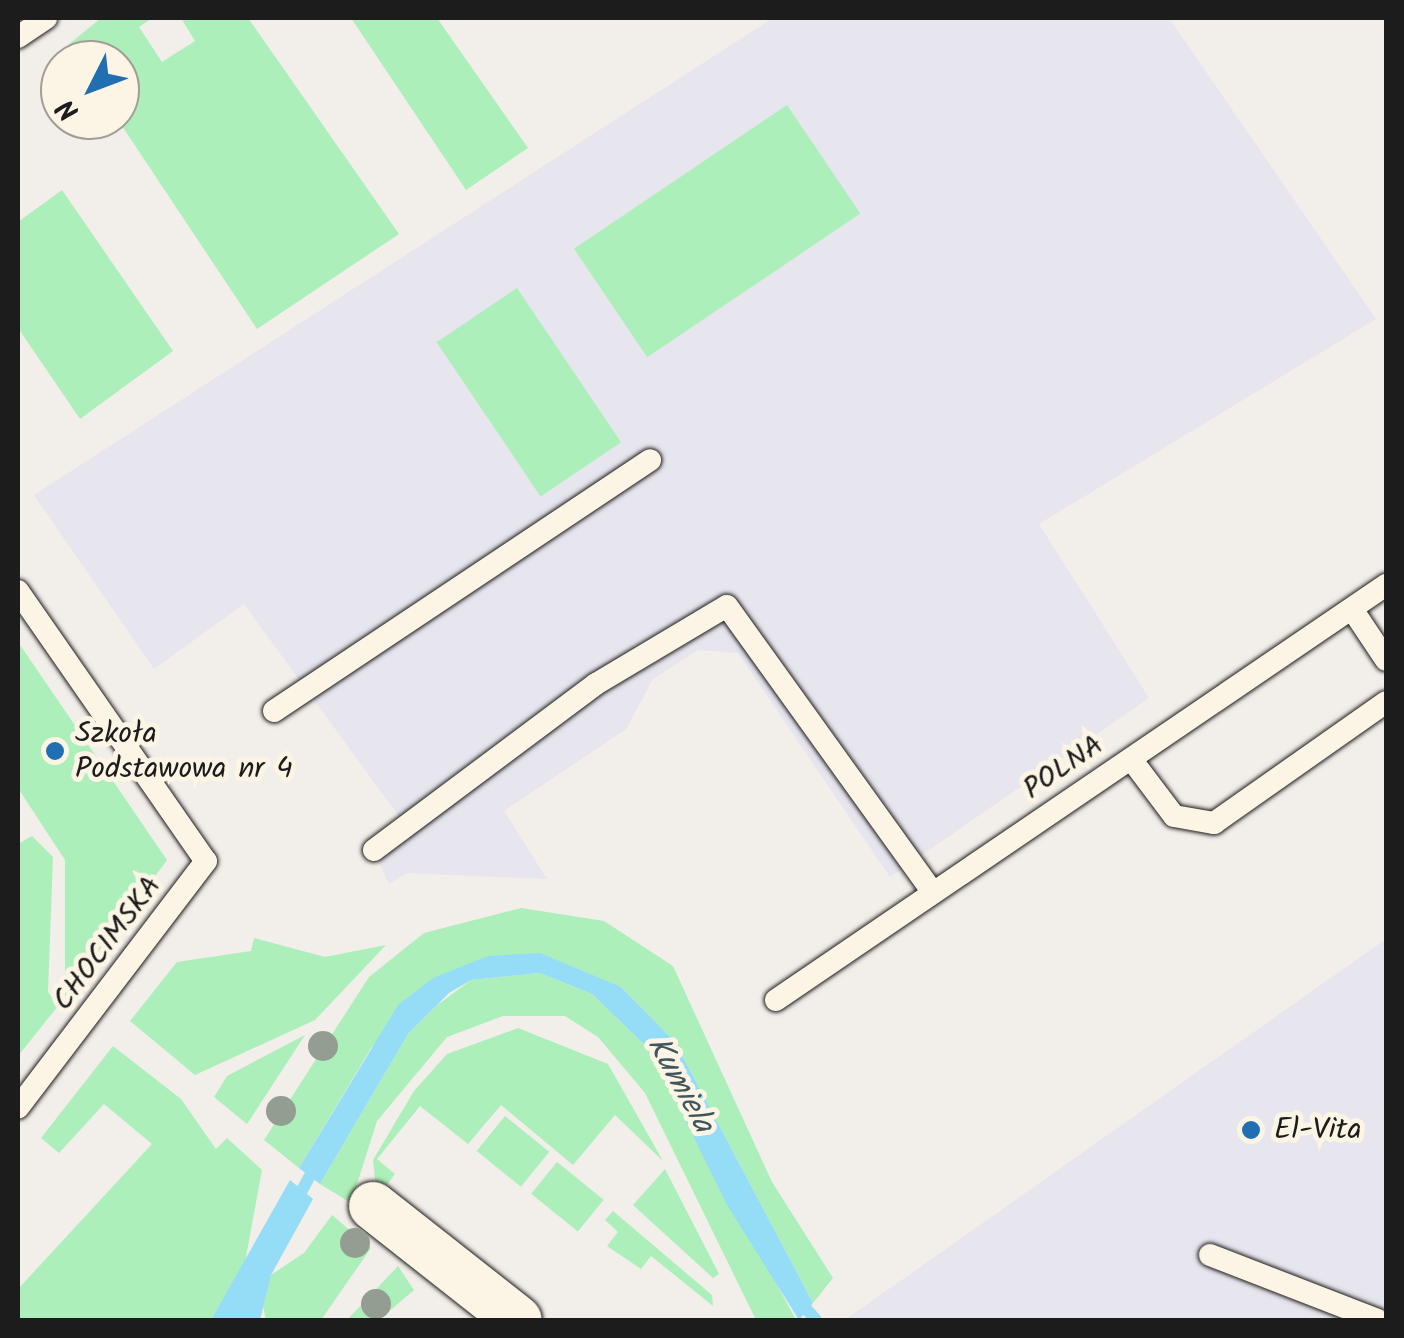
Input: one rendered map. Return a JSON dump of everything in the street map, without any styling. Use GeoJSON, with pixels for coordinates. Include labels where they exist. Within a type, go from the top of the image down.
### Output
{"type":"FeatureCollection","features":[{"type":"Feature","properties":{"kind":"street"},"geometry":{"type":"LineString","coordinates":[[373,1206],[518,1320]]}},
{"type":"Feature","properties":{"kind":"lane"},"geometry":{"type":"LineString","coordinates":[[18,37],[46,18]]}},
{"type":"Feature","properties":{"kind":"lane"},"geometry":{"type":"LineString","coordinates":[[274,712],[650,460]]}},
{"type":"Feature","properties":{"kind":"lane","name":"POLNA"},"geometry":{"type":"LineString","coordinates":[[776,1000],[1386,585]]}},
{"type":"Feature","properties":{"kind":"lane","name":"CHOCIMSKA"},"geometry":{"type":"LineString","coordinates":[[18,591],[206,862],[18,1108]]}},
{"type":"Feature","properties":{"kind":"lane"},"geometry":{"type":"LineString","coordinates":[[374,850],[596,684],[727,606],[933,893]]}},
{"type":"Feature","properties":{"kind":"lane"},"geometry":{"type":"LineString","coordinates":[[1352,609],[1386,660]]}},
{"type":"Feature","properties":{"kind":"lane"},"geometry":{"type":"LineString","coordinates":[[1131,759],[1174,816],[1214,823],[1386,702]]}},
{"type":"Feature","properties":{"kind":"lane"},"geometry":{"type":"LineString","coordinates":[[1210,1255],[1378,1320]]}},
{"type":"Feature","properties":{"kind":"shaded area"},"geometry":{"type":"Polygon","coordinates":[[[773,18],[1169,18],[1376,319],[1039,524],[1149,698],[890,877],[738,653],[698,650],[653,679],[626,729],[504,811],[547,879],[407,873],[389,884],[374,850],[406,826],[244,604],[154,669],[34,495],[773,18]]]}},
{"type":"Feature","properties":{"kind":"shaded area","name":"El-Vita"},"geometry":{"type":"Polygon","coordinates":[[[1386,939],[1386,1320],[845,1320],[1386,939]]]}},
{"type":"Feature","properties":{"kind":"green space"},"geometry":{"type":"Polygon","coordinates":[[[101,18],[152,18],[139,27],[162,62],[195,41],[181,18],[248,18],[399,234],[257,329],[131,140],[140,140],[140,40],[74,40],[101,18]]]}},
{"type":"Feature","properties":{"kind":"green space"},"geometry":{"type":"Polygon","coordinates":[[[351,18],[437,18],[528,148],[466,190],[351,18]]]}},
{"type":"Feature","properties":{"kind":"green space"},"geometry":{"type":"Polygon","coordinates":[[[787,105],[860,214],[647,357],[574,249],[787,105]]]}},
{"type":"Feature","properties":{"kind":"green space"},"geometry":{"type":"Polygon","coordinates":[[[62,190],[173,351],[80,419],[18,328],[18,222],[62,190]]]}},
{"type":"Feature","properties":{"kind":"green space"},"geometry":{"type":"Polygon","coordinates":[[[517,288],[621,442],[541,496],[437,342],[517,288]]]}},
{"type":"Feature","properties":{"kind":"green space","name":"Szkoła Podstawowa nr 4"},"geometry":{"type":"Polygon","coordinates":[[[18,642],[167,860],[65,999],[65,860],[18,788],[18,642]]]}},
{"type":"Feature","properties":{"kind":"green space"},"geometry":{"type":"Polygon","coordinates":[[[32,836],[53,857],[48,992],[58,1006],[18,1056],[18,844],[32,836]]]}},
{"type":"Feature","properties":{"kind":"green space"},"geometry":{"type":"Polygon","coordinates":[[[521,908],[604,921],[673,966],[772,1182],[833,1278],[813,1303],[675,1042],[621,987],[488,956],[371,1048],[299,1168],[264,1140],[369,977],[424,933],[521,908]]]}},
{"type":"Feature","properties":{"kind":"green space"},"geometry":{"type":"Polygon","coordinates":[[[254,938],[325,957],[386,945],[315,1020],[195,1075],[130,1021],[177,962],[251,951],[254,938]]]}},
{"type":"Feature","properties":{"kind":"green space"},"geometry":{"type":"Polygon","coordinates":[[[540,973],[592,994],[652,1052],[796,1320],[756,1320],[645,1093],[598,1037],[565,1016],[503,1016],[447,1037],[377,1121],[351,1203],[320,1184],[408,1034],[436,1006],[471,980],[540,973]]]}},
{"type":"Feature","properties":{"kind":"green space"},"geometry":{"type":"Polygon","coordinates":[[[518,1028],[608,1064],[663,1161],[615,1115],[573,1165],[501,1105],[468,1144],[420,1106],[377,1159],[395,1174],[377,1198],[373,1160],[414,1091],[447,1054],[518,1028]]]}},
{"type":"Feature","properties":{"kind":"green space"},"geometry":{"type":"Polygon","coordinates":[[[305,1035],[247,1124],[214,1097],[227,1076],[305,1035]]]}},
{"type":"Feature","properties":{"kind":"green space"},"geometry":{"type":"Polygon","coordinates":[[[113,1046],[181,1099],[216,1149],[227,1138],[262,1170],[245,1262],[211,1320],[18,1320],[18,1289],[152,1144],[104,1104],[59,1153],[41,1138],[113,1046]]]}},
{"type":"Feature","properties":{"kind":"green space"},"geometry":{"type":"Polygon","coordinates":[[[505,1116],[549,1152],[521,1187],[477,1151],[505,1116]]]}},
{"type":"Feature","properties":{"kind":"green space"},"geometry":{"type":"Polygon","coordinates":[[[557,1162],[604,1200],[578,1232],[531,1194],[557,1162]]]}},
{"type":"Feature","properties":{"kind":"green space"},"geometry":{"type":"Polygon","coordinates":[[[665,1169],[719,1274],[713,1278],[633,1205],[665,1169]]]}},
{"type":"Feature","properties":{"kind":"green space"},"geometry":{"type":"Polygon","coordinates":[[[613,1211],[712,1295],[713,1306],[651,1256],[641,1269],[607,1246],[618,1232],[605,1220],[613,1211]]]}},
{"type":"Feature","properties":{"kind":"green space"},"geometry":{"type":"Polygon","coordinates":[[[332,1215],[371,1248],[321,1320],[266,1320],[261,1297],[271,1275],[304,1253],[332,1215]]]}},
{"type":"Feature","properties":{"kind":"green space"},"geometry":{"type":"Polygon","coordinates":[[[398,1266],[414,1290],[379,1320],[347,1320],[398,1266]]]}},
{"type":"Feature","properties":{"kind":"water"},"geometry":{"type":"Polygon","coordinates":[[[540,953],[621,987],[675,1042],[813,1303],[799,1320],[727,1205],[652,1052],[592,994],[540,973],[471,980],[449,993],[408,1034],[320,1184],[299,1168],[398,1005],[433,978],[488,956],[540,953]]]}},
{"type":"Feature","properties":{"kind":"water"},"geometry":{"type":"Polygon","coordinates":[[[290,1180],[313,1199],[271,1275],[260,1320],[211,1320],[290,1180]]]}},
{"type":"Feature","properties":{"kind":"waterway","name":"Kumiela"},"geometry":{"type":"LineString","coordinates":[[294,1205],[318,1161]]}},
{"type":"Feature","properties":{"kind":"waterway","name":"Kumiela"},"geometry":{"type":"LineString","coordinates":[[799,1301],[816,1320]]}},
{"type":"Feature","properties":{"kind":"place","name":"Szkoła Podstawowa nr 4"},"geometry":{"type":"Point","coordinates":[55,751]}},
{"type":"Feature","properties":{"kind":"place","name":"El-Vita"},"geometry":{"type":"Point","coordinates":[1251,1130]}}]}
